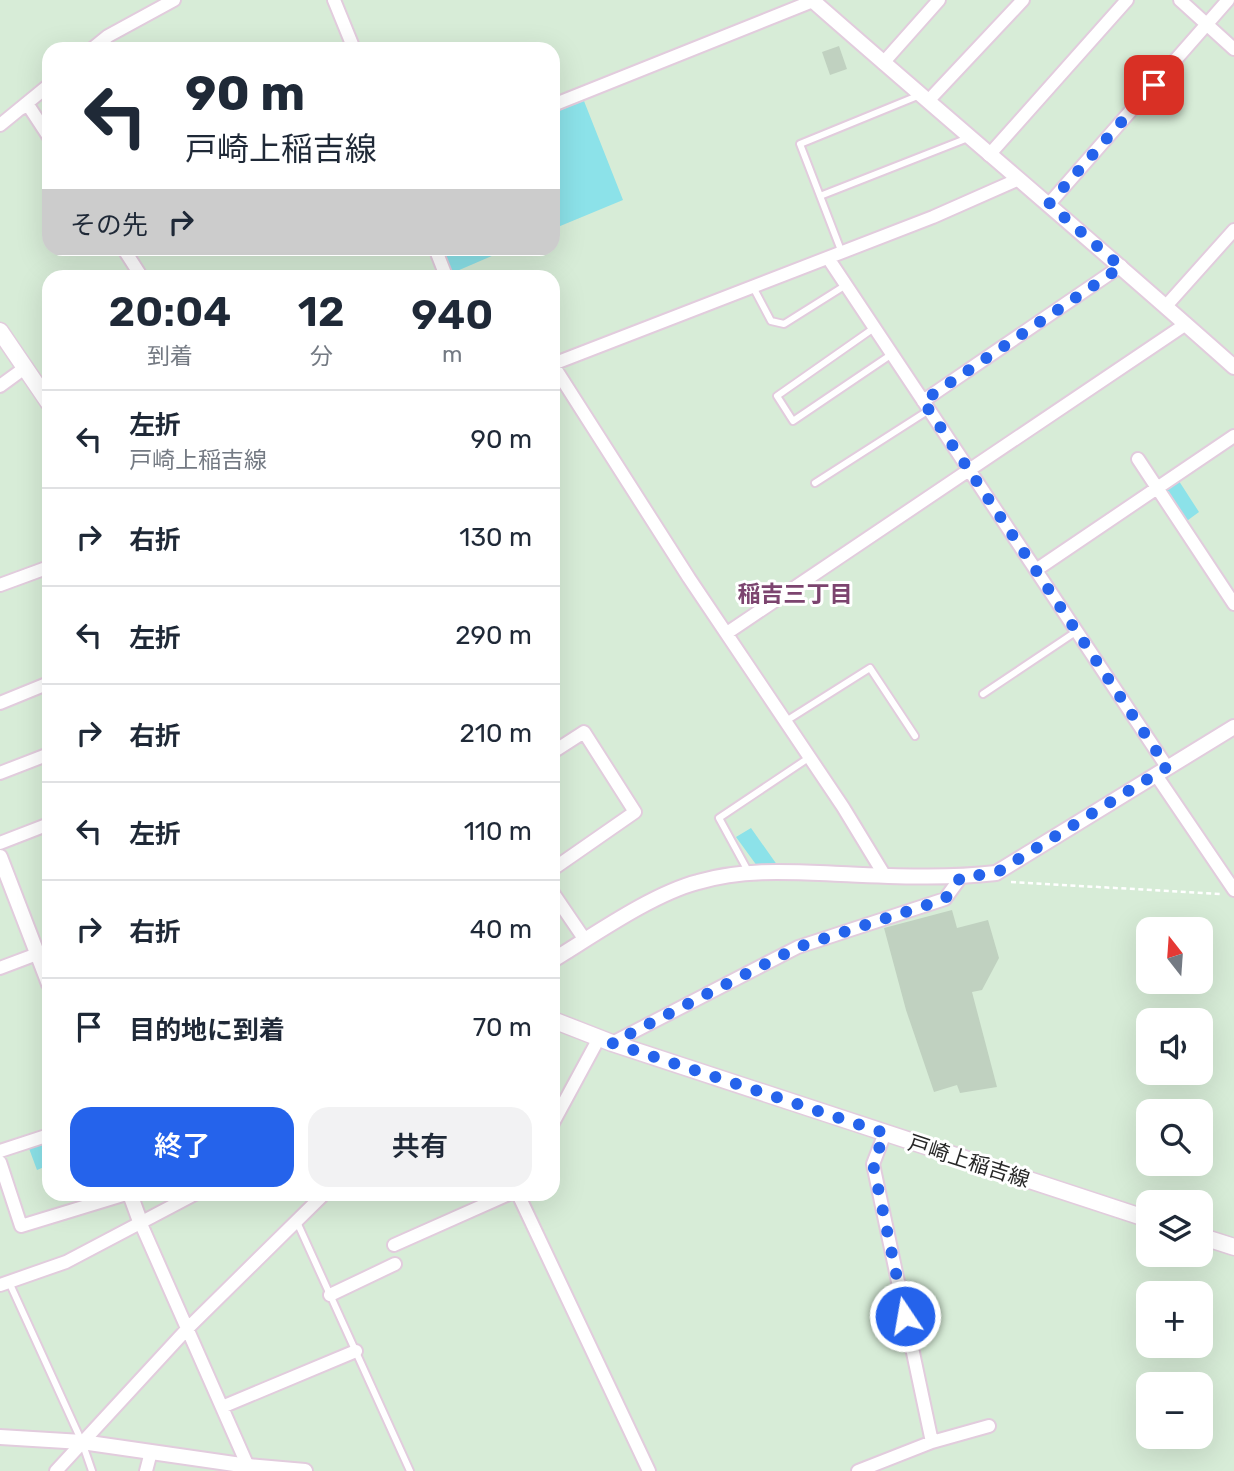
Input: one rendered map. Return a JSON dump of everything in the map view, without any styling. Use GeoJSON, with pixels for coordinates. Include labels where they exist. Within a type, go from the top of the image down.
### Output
{"type":"FeatureCollection","features":[{"type":"Feature","properties":{"kind":"main road"},"geometry":{"type":"LineString","coordinates":[[0,331],[42,392]]}},
{"type":"Feature","properties":{"kind":"main road","name":"戸崎上稲吉線"},"geometry":{"type":"LineString","coordinates":[[560,1023],[606,1041],[1136,1215]]}},
{"type":"Feature","properties":{"kind":"main road"},"geometry":{"type":"LineString","coordinates":[[1213,1240],[1234,1247]]}},
{"type":"Feature","properties":{"kind":"street"},"geometry":{"type":"LineString","coordinates":[[101,42],[174,0]]}},
{"type":"Feature","properties":{"kind":"street"},"geometry":{"type":"LineString","coordinates":[[334,0],[351,42]]}},
{"type":"Feature","properties":{"kind":"street"},"geometry":{"type":"LineString","coordinates":[[883,64],[939,0]]}},
{"type":"Feature","properties":{"kind":"street"},"geometry":{"type":"LineString","coordinates":[[924,98],[1023,0]]}},
{"type":"Feature","properties":{"kind":"street"},"geometry":{"type":"LineString","coordinates":[[989,155],[1127,0]]}},
{"type":"Feature","properties":{"kind":"street"},"geometry":{"type":"LineString","coordinates":[[1180,0],[1234,49]]}},
{"type":"Feature","properties":{"kind":"street"},"geometry":{"type":"LineString","coordinates":[[1049,204],[1228,0]]}},
{"type":"Feature","properties":{"kind":"street"},"geometry":{"type":"LineString","coordinates":[[560,102],[812,1],[1234,367]]}},
{"type":"Feature","properties":{"kind":"street"},"geometry":{"type":"LineString","coordinates":[[0,125],[42,91]]}},
{"type":"Feature","properties":{"kind":"street"},"geometry":{"type":"LineString","coordinates":[[20,109],[28,105],[42,126]]}},
{"type":"Feature","properties":{"kind":"street"},"geometry":{"type":"LineString","coordinates":[[560,361],[933,217],[1019,179]]}},
{"type":"Feature","properties":{"kind":"street"},"geometry":{"type":"LineString","coordinates":[[1166,306],[1234,230]]}},
{"type":"Feature","properties":{"kind":"street"},"geometry":{"type":"LineString","coordinates":[[828,258],[1077,631],[1234,890]]}},
{"type":"Feature","properties":{"kind":"street"},"geometry":{"type":"LineString","coordinates":[[926,405],[1121,267]]}},
{"type":"Feature","properties":{"kind":"street"},"geometry":{"type":"LineString","coordinates":[[727,633],[1186,324]]}},
{"type":"Feature","properties":{"kind":"street"},"geometry":{"type":"LineString","coordinates":[[0,386],[26,367]]}},
{"type":"Feature","properties":{"kind":"street"},"geometry":{"type":"LineString","coordinates":[[560,375],[885,876]]}},
{"type":"Feature","properties":{"kind":"street"},"geometry":{"type":"LineString","coordinates":[[1036,570],[1234,436]]}},
{"type":"Feature","properties":{"kind":"street"},"geometry":{"type":"LineString","coordinates":[[1138,459],[1234,604]]}},
{"type":"Feature","properties":{"kind":"street"},"geometry":{"type":"LineString","coordinates":[[0,585],[42,571]]}},
{"type":"Feature","properties":{"kind":"street"},"geometry":{"type":"LineString","coordinates":[[0,703],[42,686]]}},
{"type":"Feature","properties":{"kind":"street"},"geometry":{"type":"LineString","coordinates":[[560,956],[673,891],[696,882],[733,874],[774,871],[961,877],[996,873],[1234,727]]}},
{"type":"Feature","properties":{"kind":"street"},"geometry":{"type":"LineString","coordinates":[[560,747],[584,732],[635,812],[560,864]]}},
{"type":"Feature","properties":{"kind":"street"},"geometry":{"type":"LineString","coordinates":[[0,773],[42,757]]}},
{"type":"Feature","properties":{"kind":"street"},"geometry":{"type":"LineString","coordinates":[[0,843],[42,827]]}},
{"type":"Feature","properties":{"kind":"street"},"geometry":{"type":"LineString","coordinates":[[0,857],[5,885],[42,966]]}},
{"type":"Feature","properties":{"kind":"street"},"geometry":{"type":"LineString","coordinates":[[560,1112],[606,1041],[798,947],[945,899],[961,877]]}},
{"type":"Feature","properties":{"kind":"street"},"geometry":{"type":"LineString","coordinates":[[560,903],[585,940]]}},
{"type":"Feature","properties":{"kind":"street"},"geometry":{"type":"LineString","coordinates":[[0,968],[37,954]]}},
{"type":"Feature","properties":{"kind":"street"},"geometry":{"type":"LineString","coordinates":[[885,1133],[873,1164],[932,1442]]}},
{"type":"Feature","properties":{"kind":"street"},"geometry":{"type":"LineString","coordinates":[[0,1151],[42,1137]]}},
{"type":"Feature","properties":{"kind":"street"},"geometry":{"type":"LineString","coordinates":[[0,1162],[21,1226],[105,1201]]}},
{"type":"Feature","properties":{"kind":"street"},"geometry":{"type":"LineString","coordinates":[[131,1201],[249,1469]]}},
{"type":"Feature","properties":{"kind":"street"},"geometry":{"type":"LineString","coordinates":[[4,1284],[66,1262],[180,1201]]}},
{"type":"Feature","properties":{"kind":"street"},"geometry":{"type":"LineString","coordinates":[[56,1471],[187,1329],[318,1201]]}},
{"type":"Feature","properties":{"kind":"street"},"geometry":{"type":"LineString","coordinates":[[394,1245],[493,1201]]}},
{"type":"Feature","properties":{"kind":"street"},"geometry":{"type":"LineString","coordinates":[[522,1201],[649,1471]]}},
{"type":"Feature","properties":{"kind":"street"},"geometry":{"type":"LineString","coordinates":[[330,1295],[395,1264]]}},
{"type":"Feature","properties":{"kind":"street"},"geometry":{"type":"LineString","coordinates":[[222,1407],[356,1351]]}},
{"type":"Feature","properties":{"kind":"street"},"geometry":{"type":"LineString","coordinates":[[858,1471],[932,1442],[989,1426]]}},
{"type":"Feature","properties":{"kind":"street"},"geometry":{"type":"LineString","coordinates":[[0,1437],[82,1442],[249,1469],[305,1471]]}},
{"type":"Feature","properties":{"kind":"street"},"geometry":{"type":"LineString","coordinates":[[146,1471],[151,1452]]}},
{"type":"Feature","properties":{"kind":"lane"},"geometry":{"type":"LineString","coordinates":[[842,253],[800,144],[924,98]]}},
{"type":"Feature","properties":{"kind":"lane"},"geometry":{"type":"LineString","coordinates":[[820,196],[969,138]]}},
{"type":"Feature","properties":{"kind":"lane"},"geometry":{"type":"LineString","coordinates":[[753,287],[771,321],[784,324],[846,285]]}},
{"type":"Feature","properties":{"kind":"lane"},"geometry":{"type":"LineString","coordinates":[[874,328],[777,396],[793,422],[891,354]]}},
{"type":"Feature","properties":{"kind":"lane"},"geometry":{"type":"LineString","coordinates":[[815,483],[926,405]]}},
{"type":"Feature","properties":{"kind":"lane"},"geometry":{"type":"LineString","coordinates":[[982,694],[1077,631]]}},
{"type":"Feature","properties":{"kind":"lane"},"geometry":{"type":"LineString","coordinates":[[786,722],[870,668],[915,736]]}},
{"type":"Feature","properties":{"kind":"lane"},"geometry":{"type":"LineString","coordinates":[[750,873],[719,818],[810,757]]}},
{"type":"Feature","properties":{"kind":"lane"},"geometry":{"type":"LineString","coordinates":[[298,1222],[410,1471]]}},
{"type":"Feature","properties":{"kind":"lane"},"geometry":{"type":"LineString","coordinates":[[4,1284],[82,1442],[92,1471]]}},
{"type":"Feature","properties":{"kind":"path"},"geometry":{"type":"LineString","coordinates":[[996,873],[1013,883],[1220,894]]}},
{"type":"Feature","properties":{"kind":"shaded area"},"geometry":{"type":"Polygon","coordinates":[[[584,101],[623,200],[560,226],[560,110],[584,101]]]}},
{"type":"Feature","properties":{"kind":"shaded area"},"geometry":{"type":"Polygon","coordinates":[[[443,256],[492,256],[459,270],[448,270],[443,256]]]}},
{"type":"Feature","properties":{"kind":"shaded area"},"geometry":{"type":"Polygon","coordinates":[[[1177,478],[1199,512],[1184,523],[1161,489],[1177,478]]]}},
{"type":"Feature","properties":{"kind":"shaded area"},"geometry":{"type":"Polygon","coordinates":[[[751,828],[780,869],[760,870],[736,837],[751,828]]]}},
{"type":"Feature","properties":{"kind":"shaded area"},"geometry":{"type":"Polygon","coordinates":[[[42,1138],[42,1168],[37,1170],[27,1143],[42,1138]]]}},
{"type":"Feature","properties":{"kind":"building"},"geometry":{"type":"Polygon","coordinates":[[[839,46],[847,69],[830,75],[822,52],[839,46]]]}},
{"type":"Feature","properties":{"kind":"building"},"geometry":{"type":"Polygon","coordinates":[[[952,910],[957,928],[988,920],[999,958],[982,990],[972,992],[997,1087],[960,1093],[957,1085],[934,1092],[906,1010],[884,928],[952,910]]]}},
{"type":"Feature","properties":{"kind":"district","name":"稲吉三丁目"},"geometry":{"type":"Point","coordinates":[795,594]}},
{"type":"Feature","properties":{"kind":"route"},"geometry":{"type":"LineString","coordinates":[[905,1316],[873,1164],[885,1133],[612,1043],[798,947],[945,899],[961,877],[996,873],[1167,767],[923,401],[1121,267],[1049,204],[1154,85]]}}]}
